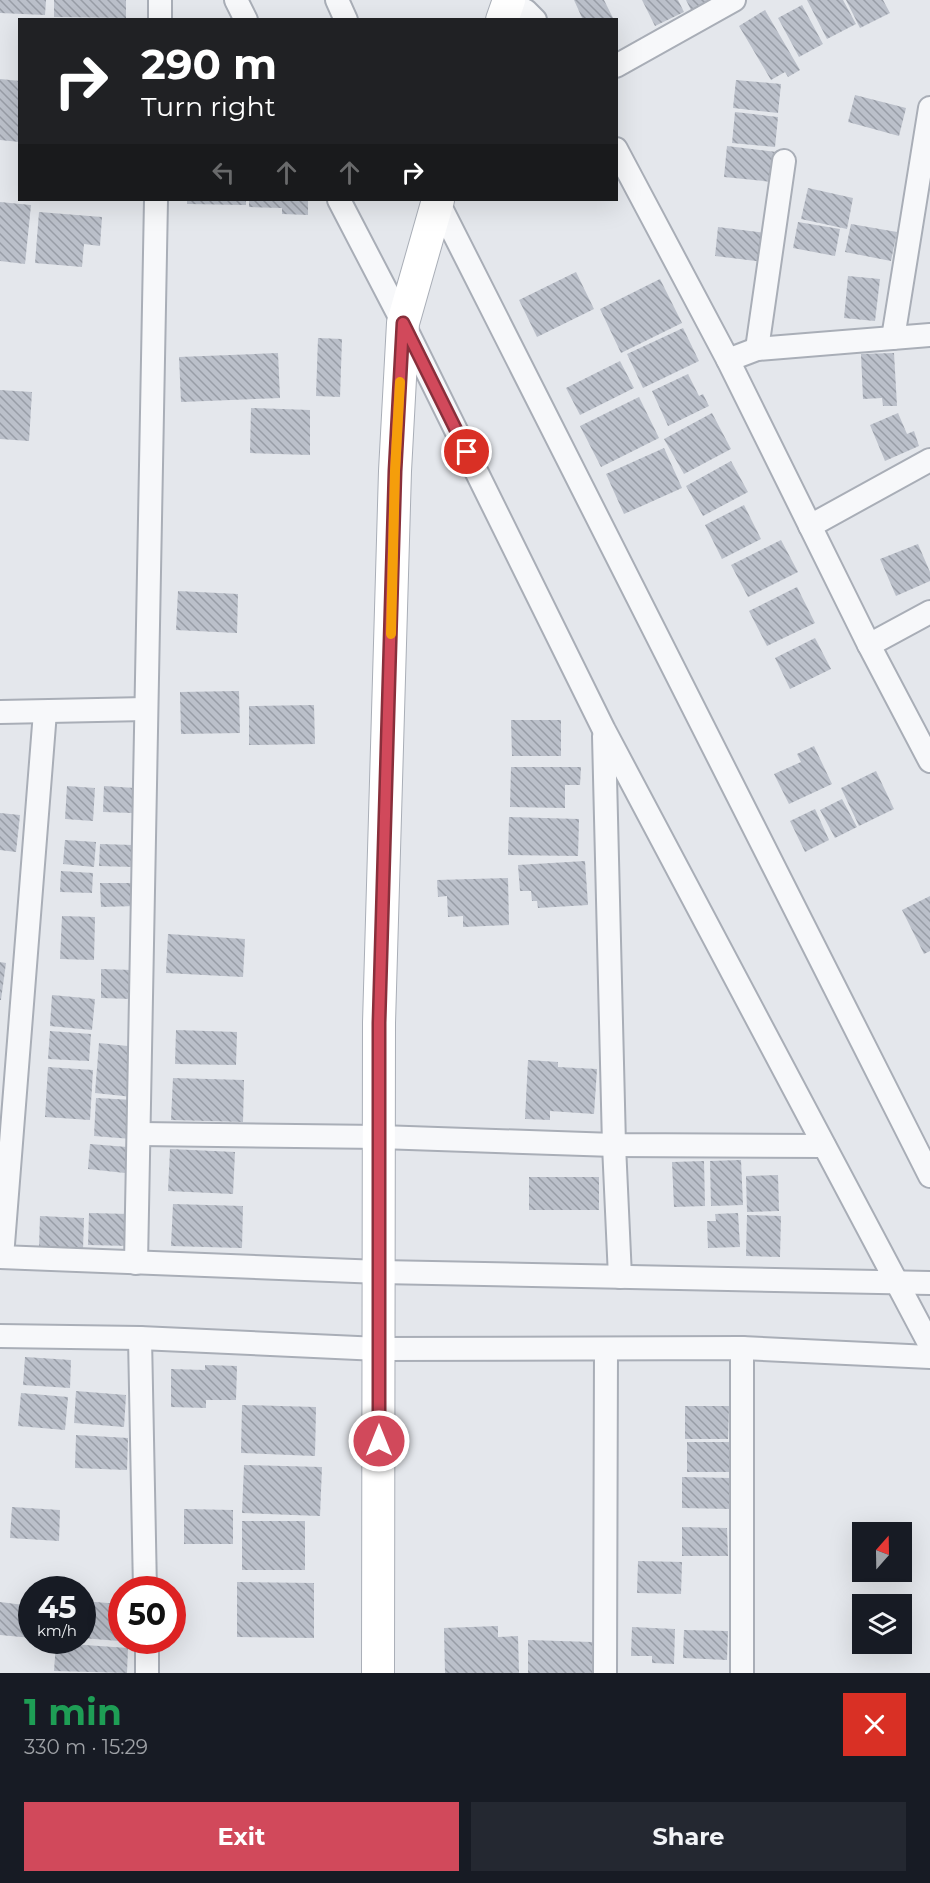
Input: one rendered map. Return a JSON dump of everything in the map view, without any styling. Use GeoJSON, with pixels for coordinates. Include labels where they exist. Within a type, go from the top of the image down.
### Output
{"type":"FeatureCollection","features":[{"type":"Feature","properties":{"kind":"main road"},"geometry":{"type":"LineString","coordinates":[[378,1673],[379,1023],[395,471],[403,323],[437,201]]}},
{"type":"Feature","properties":{"kind":"street"},"geometry":{"type":"LineString","coordinates":[[159,18],[160,0]]}},
{"type":"Feature","properties":{"kind":"street"},"geometry":{"type":"LineString","coordinates":[[236,0],[245,18]]}},
{"type":"Feature","properties":{"kind":"street"},"geometry":{"type":"LineString","coordinates":[[337,0],[345,18]]}},
{"type":"Feature","properties":{"kind":"street"},"geometry":{"type":"LineString","coordinates":[[618,65],[734,0]]}},
{"type":"Feature","properties":{"kind":"street"},"geometry":{"type":"LineString","coordinates":[[506,5],[531,18]]}},
{"type":"Feature","properties":{"kind":"street"},"geometry":{"type":"LineString","coordinates":[[893,338],[930,108]]}},
{"type":"Feature","properties":{"kind":"street"},"geometry":{"type":"LineString","coordinates":[[618,153],[728,360],[869,645],[930,761]]}},
{"type":"Feature","properties":{"kind":"street"},"geometry":{"type":"LineString","coordinates":[[757,350],[784,161]]}},
{"type":"Feature","properties":{"kind":"street"},"geometry":{"type":"LineString","coordinates":[[136,1263],[156,201]]}},
{"type":"Feature","properties":{"kind":"street"},"geometry":{"type":"LineString","coordinates":[[340,201],[403,323],[604,730],[930,1345]]}},
{"type":"Feature","properties":{"kind":"street"},"geometry":{"type":"LineString","coordinates":[[438,201],[930,1176]]}},
{"type":"Feature","properties":{"kind":"street"},"geometry":{"type":"LineString","coordinates":[[728,360],[757,350],[930,335]]}},
{"type":"Feature","properties":{"kind":"street"},"geometry":{"type":"LineString","coordinates":[[810,526],[930,460]]}},
{"type":"Feature","properties":{"kind":"street"},"geometry":{"type":"LineString","coordinates":[[869,645],[930,612]]}},
{"type":"Feature","properties":{"kind":"street"},"geometry":{"type":"LineString","coordinates":[[0,712],[146,710]]}},
{"type":"Feature","properties":{"kind":"street"},"geometry":{"type":"LineString","coordinates":[[45,712],[1,1257],[380,1272],[930,1283]]}},
{"type":"Feature","properties":{"kind":"street"},"geometry":{"type":"LineString","coordinates":[[604,730],[614,1145],[620,1277]]}},
{"type":"Feature","properties":{"kind":"street"},"geometry":{"type":"LineString","coordinates":[[140,1134],[380,1137],[614,1145],[824,1146]]}},
{"type":"Feature","properties":{"kind":"street"},"geometry":{"type":"LineString","coordinates":[[140,1338],[145,1576]]}},
{"type":"Feature","properties":{"kind":"street"},"geometry":{"type":"LineString","coordinates":[[0,1343],[140,1338],[379,1348],[606,1350],[742,1348],[930,1356]]}},
{"type":"Feature","properties":{"kind":"street"},"geometry":{"type":"LineString","coordinates":[[742,1348],[742,1673]]}},
{"type":"Feature","properties":{"kind":"street"},"geometry":{"type":"LineString","coordinates":[[604,1673],[606,1350]]}},
{"type":"Feature","properties":{"kind":"street"},"geometry":{"type":"LineString","coordinates":[[147,1654],[147,1673]]}},
{"type":"Feature","properties":{"kind":"building"},"geometry":{"type":"Polygon","coordinates":[[[0,0],[46,0],[45,15],[0,13],[0,0]]]}},
{"type":"Feature","properties":{"kind":"building"},"geometry":{"type":"Polygon","coordinates":[[[54,0],[126,0],[126,18],[54,17],[54,0]]]}},
{"type":"Feature","properties":{"kind":"building"},"geometry":{"type":"Polygon","coordinates":[[[574,0],[604,0],[613,18],[582,18],[574,0]]]}},
{"type":"Feature","properties":{"kind":"building"},"geometry":{"type":"Polygon","coordinates":[[[642,0],[678,0],[684,12],[655,26],[642,0]]]}},
{"type":"Feature","properties":{"kind":"building"},"geometry":{"type":"Polygon","coordinates":[[[686,0],[710,0],[691,10],[686,0]]]}},
{"type":"Feature","properties":{"kind":"building"},"geometry":{"type":"Polygon","coordinates":[[[807,0],[843,0],[856,24],[827,39],[807,0]]]}},
{"type":"Feature","properties":{"kind":"building"},"geometry":{"type":"Polygon","coordinates":[[[846,0],[883,0],[890,13],[860,28],[846,0]]]}},
{"type":"Feature","properties":{"kind":"building"},"geometry":{"type":"Polygon","coordinates":[[[802,5],[823,44],[799,57],[778,18],[802,5]]]}},
{"type":"Feature","properties":{"kind":"building"},"geometry":{"type":"Polygon","coordinates":[[[765,10],[800,70],[788,77],[785,72],[771,80],[739,26],[765,10]]]}},
{"type":"Feature","properties":{"kind":"building"},"geometry":{"type":"Polygon","coordinates":[[[0,79],[18,81],[18,142],[0,140],[0,79]]]}},
{"type":"Feature","properties":{"kind":"building"},"geometry":{"type":"Polygon","coordinates":[[[736,80],[781,84],[778,113],[733,108],[736,80]]]}},
{"type":"Feature","properties":{"kind":"building"},"geometry":{"type":"Polygon","coordinates":[[[855,95],[906,108],[899,136],[848,122],[855,95]]]}},
{"type":"Feature","properties":{"kind":"building"},"geometry":{"type":"Polygon","coordinates":[[[735,112],[778,117],[775,147],[732,143],[735,112]]]}},
{"type":"Feature","properties":{"kind":"building"},"geometry":{"type":"Polygon","coordinates":[[[727,146],[777,152],[773,182],[724,177],[727,146]]]}},
{"type":"Feature","properties":{"kind":"building"},"geometry":{"type":"Polygon","coordinates":[[[808,188],[853,198],[847,229],[801,219],[808,188]]]}},
{"type":"Feature","properties":{"kind":"building"},"geometry":{"type":"Polygon","coordinates":[[[187,201],[246,201],[246,205],[187,204],[187,201]]]}},
{"type":"Feature","properties":{"kind":"building"},"geometry":{"type":"Polygon","coordinates":[[[249,201],[308,201],[308,215],[282,214],[282,208],[249,207],[249,201]]]}},
{"type":"Feature","properties":{"kind":"building"},"geometry":{"type":"Polygon","coordinates":[[[0,202],[31,205],[25,264],[0,261],[0,202]]]}},
{"type":"Feature","properties":{"kind":"building"},"geometry":{"type":"Polygon","coordinates":[[[39,212],[102,217],[100,246],[84,244],[82,267],[35,263],[39,212]]]}},
{"type":"Feature","properties":{"kind":"building"},"geometry":{"type":"Polygon","coordinates":[[[798,222],[840,229],[835,256],[793,248],[798,222]]]}},
{"type":"Feature","properties":{"kind":"building"},"geometry":{"type":"Polygon","coordinates":[[[851,224],[897,232],[891,261],[845,252],[851,224]]]}},
{"type":"Feature","properties":{"kind":"building"},"geometry":{"type":"Polygon","coordinates":[[[718,227],[767,233],[764,262],[715,256],[718,227]]]}},
{"type":"Feature","properties":{"kind":"building"},"geometry":{"type":"Polygon","coordinates":[[[576,272],[594,309],[537,337],[519,300],[576,272]]]}},
{"type":"Feature","properties":{"kind":"building"},"geometry":{"type":"Polygon","coordinates":[[[848,276],[880,279],[875,321],[844,318],[848,276]]]}},
{"type":"Feature","properties":{"kind":"building"},"geometry":{"type":"Polygon","coordinates":[[[660,279],[682,323],[621,353],[600,309],[660,279]]]}},
{"type":"Feature","properties":{"kind":"building"},"geometry":{"type":"Polygon","coordinates":[[[683,328],[699,361],[643,388],[627,354],[683,328]]]}},
{"type":"Feature","properties":{"kind":"building"},"geometry":{"type":"Polygon","coordinates":[[[318,338],[342,339],[340,397],[316,396],[318,338]]]}},
{"type":"Feature","properties":{"kind":"building"},"geometry":{"type":"Polygon","coordinates":[[[278,353],[280,398],[181,402],[179,357],[278,353]]]}},
{"type":"Feature","properties":{"kind":"building"},"geometry":{"type":"Polygon","coordinates":[[[894,353],[897,406],[883,406],[882,398],[863,399],[861,354],[894,353]]]}},
{"type":"Feature","properties":{"kind":"building"},"geometry":{"type":"Polygon","coordinates":[[[620,361],[634,388],[580,415],[566,388],[620,361]]]}},
{"type":"Feature","properties":{"kind":"building"},"geometry":{"type":"Polygon","coordinates":[[[688,374],[699,396],[703,394],[709,406],[668,426],[652,391],[688,374]]]}},
{"type":"Feature","properties":{"kind":"building"},"geometry":{"type":"Polygon","coordinates":[[[0,390],[32,392],[29,441],[0,439],[0,390]]]}},
{"type":"Feature","properties":{"kind":"building"},"geometry":{"type":"Polygon","coordinates":[[[639,397],[659,438],[601,467],[580,426],[639,397]]]}},
{"type":"Feature","properties":{"kind":"building"},"geometry":{"type":"Polygon","coordinates":[[[251,408],[310,410],[310,455],[250,453],[251,408]]]}},
{"type":"Feature","properties":{"kind":"building"},"geometry":{"type":"Polygon","coordinates":[[[712,413],[731,449],[684,474],[664,439],[712,413]]]}},
{"type":"Feature","properties":{"kind":"building"},"geometry":{"type":"Polygon","coordinates":[[[898,413],[907,434],[914,431],[919,446],[885,461],[870,425],[898,413]]]}},
{"type":"Feature","properties":{"kind":"building"},"geometry":{"type":"Polygon","coordinates":[[[664,448],[682,488],[624,514],[606,474],[664,448]]]}},
{"type":"Feature","properties":{"kind":"building"},"geometry":{"type":"Polygon","coordinates":[[[731,461],[748,492],[703,516],[686,486],[731,461]]]}},
{"type":"Feature","properties":{"kind":"building"},"geometry":{"type":"Polygon","coordinates":[[[744,505],[761,539],[722,559],[705,525],[744,505]]]}},
{"type":"Feature","properties":{"kind":"building"},"geometry":{"type":"Polygon","coordinates":[[[781,540],[798,572],[748,597],[731,565],[781,540]]]}},
{"type":"Feature","properties":{"kind":"building"},"geometry":{"type":"Polygon","coordinates":[[[918,544],[930,572],[930,581],[896,596],[880,559],[918,544]]]}},
{"type":"Feature","properties":{"kind":"building"},"geometry":{"type":"Polygon","coordinates":[[[797,587],[815,623],[767,646],[749,611],[797,587]]]}},
{"type":"Feature","properties":{"kind":"building"},"geometry":{"type":"Polygon","coordinates":[[[178,591],[238,594],[237,633],[176,630],[178,591]]]}},
{"type":"Feature","properties":{"kind":"building"},"geometry":{"type":"Polygon","coordinates":[[[815,638],[831,669],[790,689],[775,658],[815,638]]]}},
{"type":"Feature","properties":{"kind":"building"},"geometry":{"type":"Polygon","coordinates":[[[239,691],[240,733],[181,734],[180,692],[239,691]]]}},
{"type":"Feature","properties":{"kind":"building"},"geometry":{"type":"Polygon","coordinates":[[[314,705],[315,744],[249,745],[249,706],[314,705]]]}},
{"type":"Feature","properties":{"kind":"building"},"geometry":{"type":"Polygon","coordinates":[[[511,720],[561,720],[561,756],[512,756],[511,720]]]}},
{"type":"Feature","properties":{"kind":"building"},"geometry":{"type":"Polygon","coordinates":[[[814,746],[832,784],[789,804],[774,774],[801,762],[797,754],[814,746]]]}},
{"type":"Feature","properties":{"kind":"building"},"geometry":{"type":"Polygon","coordinates":[[[511,767],[581,767],[580,785],[565,785],[565,808],[510,807],[511,767]]]}},
{"type":"Feature","properties":{"kind":"building"},"geometry":{"type":"Polygon","coordinates":[[[876,771],[894,809],[859,826],[841,788],[876,771]]]}},
{"type":"Feature","properties":{"kind":"building"},"geometry":{"type":"Polygon","coordinates":[[[67,786],[95,788],[93,821],[65,819],[67,786]]]}},
{"type":"Feature","properties":{"kind":"building"},"geometry":{"type":"Polygon","coordinates":[[[104,786],[135,788],[133,813],[103,812],[104,786]]]}},
{"type":"Feature","properties":{"kind":"building"},"geometry":{"type":"Polygon","coordinates":[[[842,799],[857,827],[835,838],[820,810],[842,799]]]}},
{"type":"Feature","properties":{"kind":"building"},"geometry":{"type":"Polygon","coordinates":[[[815,809],[829,840],[805,852],[790,821],[815,809]]]}},
{"type":"Feature","properties":{"kind":"building"},"geometry":{"type":"Polygon","coordinates":[[[0,813],[20,815],[16,852],[0,850],[0,813]]]}},
{"type":"Feature","properties":{"kind":"building"},"geometry":{"type":"Polygon","coordinates":[[[509,817],[579,819],[578,856],[508,855],[509,817]]]}},
{"type":"Feature","properties":{"kind":"building"},"geometry":{"type":"Polygon","coordinates":[[[65,840],[96,842],[94,867],[63,864],[65,840]]]}},
{"type":"Feature","properties":{"kind":"building"},"geometry":{"type":"Polygon","coordinates":[[[100,844],[134,845],[134,867],[99,866],[100,844]]]}},
{"type":"Feature","properties":{"kind":"building"},"geometry":{"type":"Polygon","coordinates":[[[585,861],[588,905],[538,908],[537,901],[532,901],[531,891],[520,891],[518,865],[585,861]]]}},
{"type":"Feature","properties":{"kind":"building"},"geometry":{"type":"Polygon","coordinates":[[[61,871],[93,873],[92,893],[60,892],[61,871]]]}},
{"type":"Feature","properties":{"kind":"building"},"geometry":{"type":"Polygon","coordinates":[[[508,878],[509,925],[463,927],[463,916],[448,917],[447,896],[438,897],[437,880],[508,878]]]}},
{"type":"Feature","properties":{"kind":"building"},"geometry":{"type":"Polygon","coordinates":[[[100,883],[136,883],[136,906],[101,907],[100,883]]]}},
{"type":"Feature","properties":{"kind":"building"},"geometry":{"type":"Polygon","coordinates":[[[930,896],[930,951],[924,954],[902,910],[930,896]]]}},
{"type":"Feature","properties":{"kind":"building"},"geometry":{"type":"Polygon","coordinates":[[[62,916],[95,917],[94,960],[60,959],[62,916]]]}},
{"type":"Feature","properties":{"kind":"building"},"geometry":{"type":"Polygon","coordinates":[[[168,934],[245,939],[243,977],[166,973],[168,934]]]}},
{"type":"Feature","properties":{"kind":"building"},"geometry":{"type":"Polygon","coordinates":[[[0,962],[6,963],[1,1000],[0,1000],[0,962]]]}},
{"type":"Feature","properties":{"kind":"building"},"geometry":{"type":"Polygon","coordinates":[[[101,969],[132,970],[132,999],[101,998],[101,969]]]}},
{"type":"Feature","properties":{"kind":"building"},"geometry":{"type":"Polygon","coordinates":[[[52,995],[95,999],[92,1030],[50,1026],[52,995]]]}},
{"type":"Feature","properties":{"kind":"building"},"geometry":{"type":"Polygon","coordinates":[[[176,1030],[237,1032],[236,1065],[175,1064],[176,1030]]]}},
{"type":"Feature","properties":{"kind":"building"},"geometry":{"type":"Polygon","coordinates":[[[50,1031],[91,1034],[89,1061],[48,1059],[50,1031]]]}},
{"type":"Feature","properties":{"kind":"building"},"geometry":{"type":"Polygon","coordinates":[[[99,1043],[137,1047],[133,1097],[95,1093],[99,1043]]]}},
{"type":"Feature","properties":{"kind":"building"},"geometry":{"type":"Polygon","coordinates":[[[528,1060],[558,1062],[558,1067],[597,1069],[594,1114],[550,1111],[550,1120],[525,1119],[528,1060]]]}},
{"type":"Feature","properties":{"kind":"building"},"geometry":{"type":"Polygon","coordinates":[[[48,1067],[93,1070],[90,1120],[45,1117],[48,1067]]]}},
{"type":"Feature","properties":{"kind":"building"},"geometry":{"type":"Polygon","coordinates":[[[173,1078],[244,1080],[243,1122],[171,1120],[173,1078]]]}},
{"type":"Feature","properties":{"kind":"building"},"geometry":{"type":"Polygon","coordinates":[[[96,1098],[134,1100],[132,1139],[94,1136],[96,1098]]]}},
{"type":"Feature","properties":{"kind":"building"},"geometry":{"type":"Polygon","coordinates":[[[90,1144],[127,1147],[125,1173],[88,1169],[90,1144]]]}},
{"type":"Feature","properties":{"kind":"building"},"geometry":{"type":"Polygon","coordinates":[[[170,1149],[235,1152],[233,1194],[168,1191],[170,1149]]]}},
{"type":"Feature","properties":{"kind":"building"},"geometry":{"type":"Polygon","coordinates":[[[741,1160],[743,1205],[711,1206],[710,1161],[741,1160]]]}},
{"type":"Feature","properties":{"kind":"building"},"geometry":{"type":"Polygon","coordinates":[[[704,1161],[705,1206],[674,1207],[672,1162],[704,1161]]]}},
{"type":"Feature","properties":{"kind":"building"},"geometry":{"type":"Polygon","coordinates":[[[778,1175],[779,1211],[747,1212],[746,1176],[778,1175]]]}},
{"type":"Feature","properties":{"kind":"building"},"geometry":{"type":"Polygon","coordinates":[[[529,1177],[599,1177],[599,1210],[529,1210],[529,1177]]]}},
{"type":"Feature","properties":{"kind":"building"},"geometry":{"type":"Polygon","coordinates":[[[173,1204],[243,1206],[242,1248],[171,1246],[173,1204]]]}},
{"type":"Feature","properties":{"kind":"building"},"geometry":{"type":"Polygon","coordinates":[[[89,1213],[130,1214],[130,1246],[88,1245],[89,1213]]]}},
{"type":"Feature","properties":{"kind":"building"},"geometry":{"type":"Polygon","coordinates":[[[738,1213],[740,1247],[708,1248],[707,1221],[716,1221],[715,1214],[738,1213]]]}},
{"type":"Feature","properties":{"kind":"building"},"geometry":{"type":"Polygon","coordinates":[[[747,1215],[781,1216],[780,1257],[746,1256],[747,1215]]]}},
{"type":"Feature","properties":{"kind":"building"},"geometry":{"type":"Polygon","coordinates":[[[40,1216],[84,1218],[83,1249],[39,1247],[40,1216]]]}},
{"type":"Feature","properties":{"kind":"building"},"geometry":{"type":"Polygon","coordinates":[[[25,1357],[71,1360],[70,1388],[23,1385],[25,1357]]]}},
{"type":"Feature","properties":{"kind":"building"},"geometry":{"type":"Polygon","coordinates":[[[205,1365],[237,1366],[236,1400],[206,1400],[206,1408],[171,1407],[171,1369],[205,1370],[205,1365]]]}},
{"type":"Feature","properties":{"kind":"building"},"geometry":{"type":"Polygon","coordinates":[[[76,1391],[126,1395],[124,1427],[74,1423],[76,1391]]]}},
{"type":"Feature","properties":{"kind":"building"},"geometry":{"type":"Polygon","coordinates":[[[21,1393],[68,1397],[65,1430],[18,1426],[21,1393]]]}},
{"type":"Feature","properties":{"kind":"building"},"geometry":{"type":"Polygon","coordinates":[[[242,1405],[316,1407],[315,1456],[241,1453],[242,1405]]]}},
{"type":"Feature","properties":{"kind":"building"},"geometry":{"type":"Polygon","coordinates":[[[685,1406],[729,1406],[728,1439],[685,1439],[685,1406]]]}},
{"type":"Feature","properties":{"kind":"building"},"geometry":{"type":"Polygon","coordinates":[[[76,1435],[128,1438],[127,1470],[75,1468],[76,1435]]]}},
{"type":"Feature","properties":{"kind":"building"},"geometry":{"type":"Polygon","coordinates":[[[687,1442],[730,1442],[730,1472],[687,1472],[687,1442]]]}},
{"type":"Feature","properties":{"kind":"building"},"geometry":{"type":"Polygon","coordinates":[[[244,1465],[322,1467],[320,1516],[242,1513],[244,1465]]]}},
{"type":"Feature","properties":{"kind":"building"},"geometry":{"type":"Polygon","coordinates":[[[682,1477],[731,1478],[730,1509],[682,1508],[682,1477]]]}},
{"type":"Feature","properties":{"kind":"building"},"geometry":{"type":"Polygon","coordinates":[[[12,1507],[60,1510],[59,1541],[10,1538],[12,1507]]]}},
{"type":"Feature","properties":{"kind":"building"},"geometry":{"type":"Polygon","coordinates":[[[184,1509],[233,1510],[233,1544],[184,1544],[184,1509]]]}},
{"type":"Feature","properties":{"kind":"building"},"geometry":{"type":"Polygon","coordinates":[[[242,1521],[305,1521],[305,1570],[242,1570],[242,1521]]]}},
{"type":"Feature","properties":{"kind":"building"},"geometry":{"type":"Polygon","coordinates":[[[682,1527],[727,1528],[728,1556],[682,1556],[682,1527]]]}},
{"type":"Feature","properties":{"kind":"building"},"geometry":{"type":"Polygon","coordinates":[[[638,1561],[682,1562],[681,1594],[637,1593],[638,1561]]]}},
{"type":"Feature","properties":{"kind":"building"},"geometry":{"type":"Polygon","coordinates":[[[237,1582],[314,1583],[314,1638],[237,1637],[237,1582]]]}},
{"type":"Feature","properties":{"kind":"building"},"geometry":{"type":"Polygon","coordinates":[[[0,1602],[18,1604],[18,1637],[0,1635],[0,1602]]]}},
{"type":"Feature","properties":{"kind":"building"},"geometry":{"type":"Polygon","coordinates":[[[96,1602],[108,1603],[108,1640],[96,1639],[96,1602]]]}},
{"type":"Feature","properties":{"kind":"building"},"geometry":{"type":"Polygon","coordinates":[[[498,1626],[498,1637],[518,1636],[519,1673],[445,1673],[444,1628],[498,1626]]]}},
{"type":"Feature","properties":{"kind":"building"},"geometry":{"type":"Polygon","coordinates":[[[632,1627],[675,1629],[674,1664],[652,1663],[652,1656],[631,1656],[632,1627]]]}},
{"type":"Feature","properties":{"kind":"building"},"geometry":{"type":"Polygon","coordinates":[[[684,1630],[728,1631],[727,1660],[683,1658],[684,1630]]]}},
{"type":"Feature","properties":{"kind":"building"},"geometry":{"type":"Polygon","coordinates":[[[528,1640],[592,1642],[592,1673],[528,1673],[528,1640]]]}},
{"type":"Feature","properties":{"kind":"building"},"geometry":{"type":"Polygon","coordinates":[[[96,1646],[108,1647],[108,1654],[128,1654],[127,1673],[54,1671],[55,1654],[96,1654],[96,1646]]]}},
{"type":"Feature","properties":{"kind":"slow traffic"},"geometry":{"type":"LineString","coordinates":[[391,634],[395,471],[400,382]]}},
{"type":"Feature","properties":{"kind":"route"},"geometry":{"type":"LineString","coordinates":[[379,1441],[379,1023],[395,471],[403,323],[467,452]]}}]}
